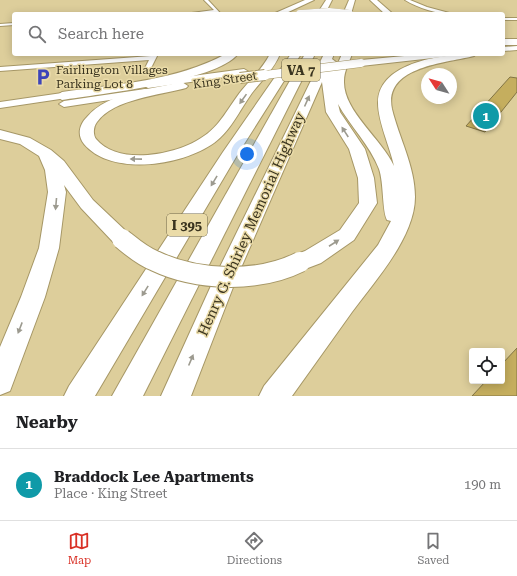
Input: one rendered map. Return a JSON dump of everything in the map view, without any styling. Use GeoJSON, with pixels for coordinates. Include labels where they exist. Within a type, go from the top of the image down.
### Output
{"type":"FeatureCollection","features":[{"type":"Feature","properties":{"kind":"highway"},"geometry":{"type":"LineString","coordinates":[[282,12],[311,0]]}},
{"type":"Feature","properties":{"kind":"highway"},"geometry":{"type":"LineString","coordinates":[[322,12],[329,0]]}},
{"type":"Feature","properties":{"kind":"highway"},"geometry":{"type":"LineString","coordinates":[[349,12],[352,0]]}},
{"type":"Feature","properties":{"kind":"highway"},"geometry":{"type":"LineString","coordinates":[[373,0],[387,12]]}},
{"type":"Feature","properties":{"kind":"highway"},"geometry":{"type":"LineString","coordinates":[[333,12],[339,2]]}},
{"type":"Feature","properties":{"kind":"highway"},"geometry":{"type":"LineString","coordinates":[[505,46],[517,43]]}},
{"type":"Feature","properties":{"kind":"highway"},"geometry":{"type":"LineString","coordinates":[[62,96],[178,76],[207,67],[229,56]]}},
{"type":"Feature","properties":{"kind":"highway"},"geometry":{"type":"LineString","coordinates":[[182,86],[133,98],[106,109],[88,124],[86,130],[89,141],[100,151],[114,157],[128,159],[159,158],[193,148],[205,142],[220,130],[273,56]]}},
{"type":"Feature","properties":{"kind":"highway"},"geometry":{"type":"LineString","coordinates":[[231,152],[267,82],[283,59],[283,56]]}},
{"type":"Feature","properties":{"kind":"highway","name":"I 395"},"geometry":{"type":"LineString","coordinates":[[79,396],[231,152],[295,56]]}},
{"type":"Feature","properties":{"kind":"highway"},"geometry":{"type":"LineString","coordinates":[[127,396],[309,56]]}},
{"type":"Feature","properties":{"kind":"highway","name":"Henry G. Shirley Memorial Highway"},"geometry":{"type":"LineString","coordinates":[[176,396],[226,277],[330,56]]}},
{"type":"Feature","properties":{"kind":"highway"},"geometry":{"type":"LineString","coordinates":[[0,134],[25,141],[46,153],[58,164],[87,204],[134,252],[177,270],[227,277],[276,272],[313,257],[347,235],[368,203],[366,178],[357,149],[333,112],[327,85],[331,56]]}},
{"type":"Feature","properties":{"kind":"highway"},"geometry":{"type":"LineString","coordinates":[[274,396],[385,250],[398,228],[403,215],[406,190],[399,152],[384,102],[388,90],[396,78],[415,67],[434,61],[460,56]]}},
{"type":"Feature","properties":{"kind":"highway"},"geometry":{"type":"LineString","coordinates":[[356,58],[338,75],[338,87],[340,94],[353,116],[382,156],[390,176],[394,195],[391,232],[385,250]]}},
{"type":"Feature","properties":{"kind":"highway"},"geometry":{"type":"LineString","coordinates":[[0,381],[33,297],[49,248],[57,192],[53,170],[46,153]]}},
{"type":"Feature","properties":{"kind":"main road"},"geometry":{"type":"LineString","coordinates":[[505,47],[517,48]]}},
{"type":"Feature","properties":{"kind":"main road","name":"King Street"},"geometry":{"type":"LineString","coordinates":[[0,106],[62,96],[242,75],[370,56]]}},
{"type":"Feature","properties":{"kind":"main road","name":"King Street"},"geometry":{"type":"LineString","coordinates":[[356,58],[404,56]]}},
{"type":"Feature","properties":{"kind":"main road","name":"King Street"},"geometry":{"type":"LineString","coordinates":[[0,113],[182,86],[242,75]]}},
{"type":"Feature","properties":{"kind":"street"},"geometry":{"type":"LineString","coordinates":[[206,0],[217,11]]}},
{"type":"Feature","properties":{"kind":"street"},"geometry":{"type":"LineString","coordinates":[[407,0],[426,8],[443,12]]}},
{"type":"Feature","properties":{"kind":"street"},"geometry":{"type":"LineString","coordinates":[[207,12],[217,11]]}},
{"type":"Feature","properties":{"kind":"street"},"geometry":{"type":"LineString","coordinates":[[505,19],[517,19]]}},
{"type":"Feature","properties":{"kind":"street"},"geometry":{"type":"LineString","coordinates":[[0,25],[12,24]]}},
{"type":"Feature","properties":{"kind":"street"},"geometry":{"type":"LineString","coordinates":[[0,69],[154,56]]}},
{"type":"Feature","properties":{"kind":"street"},"geometry":{"type":"LineString","coordinates":[[147,70],[154,56]]}},
{"type":"Feature","properties":{"kind":"building"},"geometry":{"type":"Polygon","coordinates":[[[510,77],[517,78],[517,92],[485,132],[466,126],[510,77]]]}},
{"type":"Feature","properties":{"kind":"building"},"geometry":{"type":"Polygon","coordinates":[[[517,348],[517,396],[472,396],[483,384],[505,384],[505,361],[517,348]]]}},
{"type":"Feature","properties":{"kind":"place","name":"Fairlington Villages Parking Lot 8"},"geometry":{"type":"Point","coordinates":[43,77]}},
{"type":"Feature","properties":{"kind":"place","name":"Braddock Lee Apartments"},"geometry":{"type":"Point","coordinates":[486,116]}}]}
